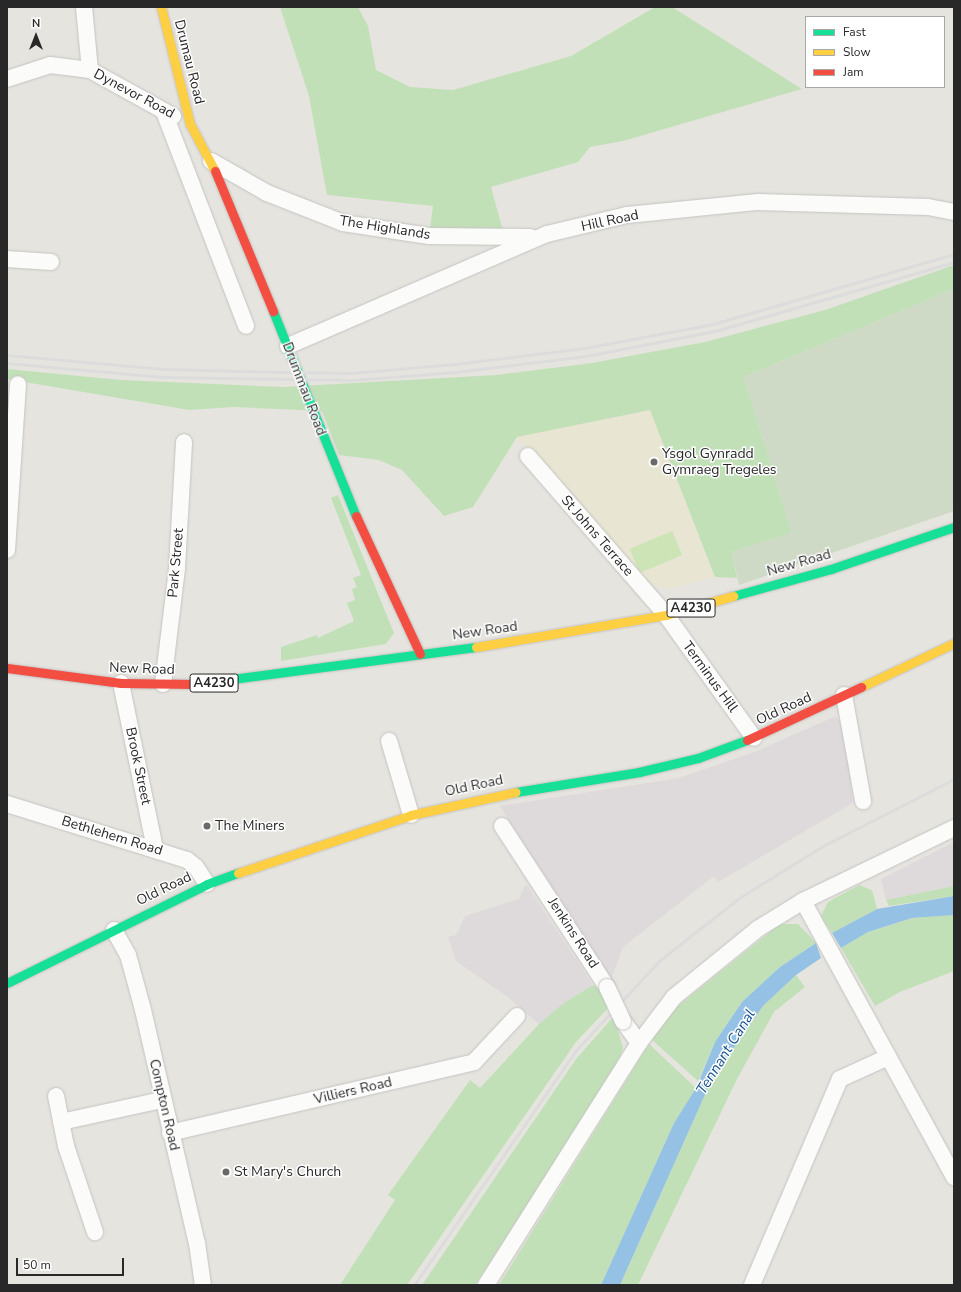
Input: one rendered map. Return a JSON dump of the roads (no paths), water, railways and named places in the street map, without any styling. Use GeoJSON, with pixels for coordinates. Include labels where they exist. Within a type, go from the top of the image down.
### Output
{"type":"FeatureCollection","features":[{"type":"Feature","properties":{"kind":"main road","name":"Drumau Road"},"geometry":{"type":"LineString","coordinates":[[161,7],[190,124]]}},
{"type":"Feature","properties":{"kind":"main road","name":"Drummau Road"},"geometry":{"type":"LineString","coordinates":[[190,124],[211,161],[288,346],[334,469],[420,654]]}},
{"type":"Feature","properties":{"kind":"main road","name":"New Road"},"geometry":{"type":"LineString","coordinates":[[7,668],[121,683],[163,684],[255,679],[666,615],[831,569],[954,527]]}},
{"type":"Feature","properties":{"kind":"main road","name":"Old Road"},"geometry":{"type":"LineString","coordinates":[[7,983],[207,884],[411,816],[470,799],[639,772],[754,738],[954,643]]}},
{"type":"Feature","properties":{"kind":"street"},"geometry":{"type":"LineString","coordinates":[[84,7],[90,70]]}},
{"type":"Feature","properties":{"kind":"street","name":"Dynevor Road"},"geometry":{"type":"LineString","coordinates":[[7,79],[50,65],[90,70],[164,112],[190,124]]}},
{"type":"Feature","properties":{"kind":"street"},"geometry":{"type":"LineString","coordinates":[[164,112],[246,326]]}},
{"type":"Feature","properties":{"kind":"street","name":"The Highlands"},"geometry":{"type":"LineString","coordinates":[[211,161],[266,193],[343,224],[429,236],[519,239],[548,234]]}},
{"type":"Feature","properties":{"kind":"street","name":"Hill Road"},"geometry":{"type":"LineString","coordinates":[[288,346],[548,234],[627,215],[758,202],[928,207],[954,212]]}},
{"type":"Feature","properties":{"kind":"street"},"geometry":{"type":"LineString","coordinates":[[7,259],[51,262]]}},
{"type":"Feature","properties":{"kind":"street"},"geometry":{"type":"LineString","coordinates":[[7,545],[18,384]]}},
{"type":"Feature","properties":{"kind":"street","name":"Park Street"},"geometry":{"type":"LineString","coordinates":[[163,684],[177,568],[184,442]]}},
{"type":"Feature","properties":{"kind":"street","name":"St Johns Terrace"},"geometry":{"type":"LineString","coordinates":[[528,456],[666,615]]}},
{"type":"Feature","properties":{"kind":"street","name":"Terminus Hill"},"geometry":{"type":"LineString","coordinates":[[666,615],[754,738]]}},
{"type":"Feature","properties":{"kind":"street","name":"Brook Street"},"geometry":{"type":"LineString","coordinates":[[121,683],[155,849]]}},
{"type":"Feature","properties":{"kind":"street"},"geometry":{"type":"LineString","coordinates":[[844,695],[863,801]]}},
{"type":"Feature","properties":{"kind":"street"},"geometry":{"type":"LineString","coordinates":[[389,741],[411,816]]}},
{"type":"Feature","properties":{"kind":"street","name":"Bethlehem Road"},"geometry":{"type":"LineString","coordinates":[[7,804],[187,860],[196,867],[207,884]]}},
{"type":"Feature","properties":{"kind":"street","name":"Jenkins Road"},"geometry":{"type":"LineString","coordinates":[[502,826],[607,987],[623,1022],[639,1043]]}},
{"type":"Feature","properties":{"kind":"street"},"geometry":{"type":"LineString","coordinates":[[486,1285],[639,1043],[674,997],[759,928],[802,901],[954,828]]}},
{"type":"Feature","properties":{"kind":"street"},"geometry":{"type":"LineString","coordinates":[[802,901],[954,1177]]}},
{"type":"Feature","properties":{"kind":"street","name":"Compton Road"},"geometry":{"type":"LineString","coordinates":[[114,930],[128,955],[197,1243],[203,1285]]}},
{"type":"Feature","properties":{"kind":"street","name":"Villiers Road"},"geometry":{"type":"LineString","coordinates":[[170,1133],[474,1062],[517,1016]]}},
{"type":"Feature","properties":{"kind":"street"},"geometry":{"type":"LineString","coordinates":[[752,1285],[840,1080],[888,1057]]}},
{"type":"Feature","properties":{"kind":"street"},"geometry":{"type":"LineString","coordinates":[[56,1096],[61,1122],[95,1232]]}},
{"type":"Feature","properties":{"kind":"street"},"geometry":{"type":"LineString","coordinates":[[61,1122],[162,1100]]}},
{"type":"Feature","properties":{"kind":"water"},"geometry":{"type":"Polygon","coordinates":[[[954,896],[954,915],[912,918],[868,932],[841,948],[832,933],[877,909],[954,896]]]}},
{"type":"Feature","properties":{"kind":"water","name":"Tennant Canal"},"geometry":{"type":"Polygon","coordinates":[[[816,943],[821,958],[796,975],[763,1006],[712,1079],[620,1285],[601,1285],[674,1123],[696,1088],[715,1042],[742,1002],[780,967],[816,943]]]}},
{"type":"Feature","properties":{"kind":"railway"},"geometry":{"type":"LineString","coordinates":[[7,355],[163,369],[282,372],[352,373],[455,364],[585,348],[713,324],[954,254]]}},
{"type":"Feature","properties":{"kind":"railway"},"geometry":{"type":"LineString","coordinates":[[7,363],[163,377],[352,380],[456,372],[586,356],[715,331],[954,262]]}},
{"type":"Feature","properties":{"kind":"railway"},"geometry":{"type":"LineString","coordinates":[[414,1285],[577,1049],[659,961],[739,898],[823,846],[954,779]]}},
{"type":"Feature","properties":{"kind":"place","name":"Ysgol Gynradd Gymraeg Tregeles"},"geometry":{"type":"Point","coordinates":[654,462]}},
{"type":"Feature","properties":{"kind":"place","name":"The Miners"},"geometry":{"type":"Point","coordinates":[207,826]}},
{"type":"Feature","properties":{"kind":"place","name":"St Mary's Church"},"geometry":{"type":"Point","coordinates":[226,1172]}}]}
